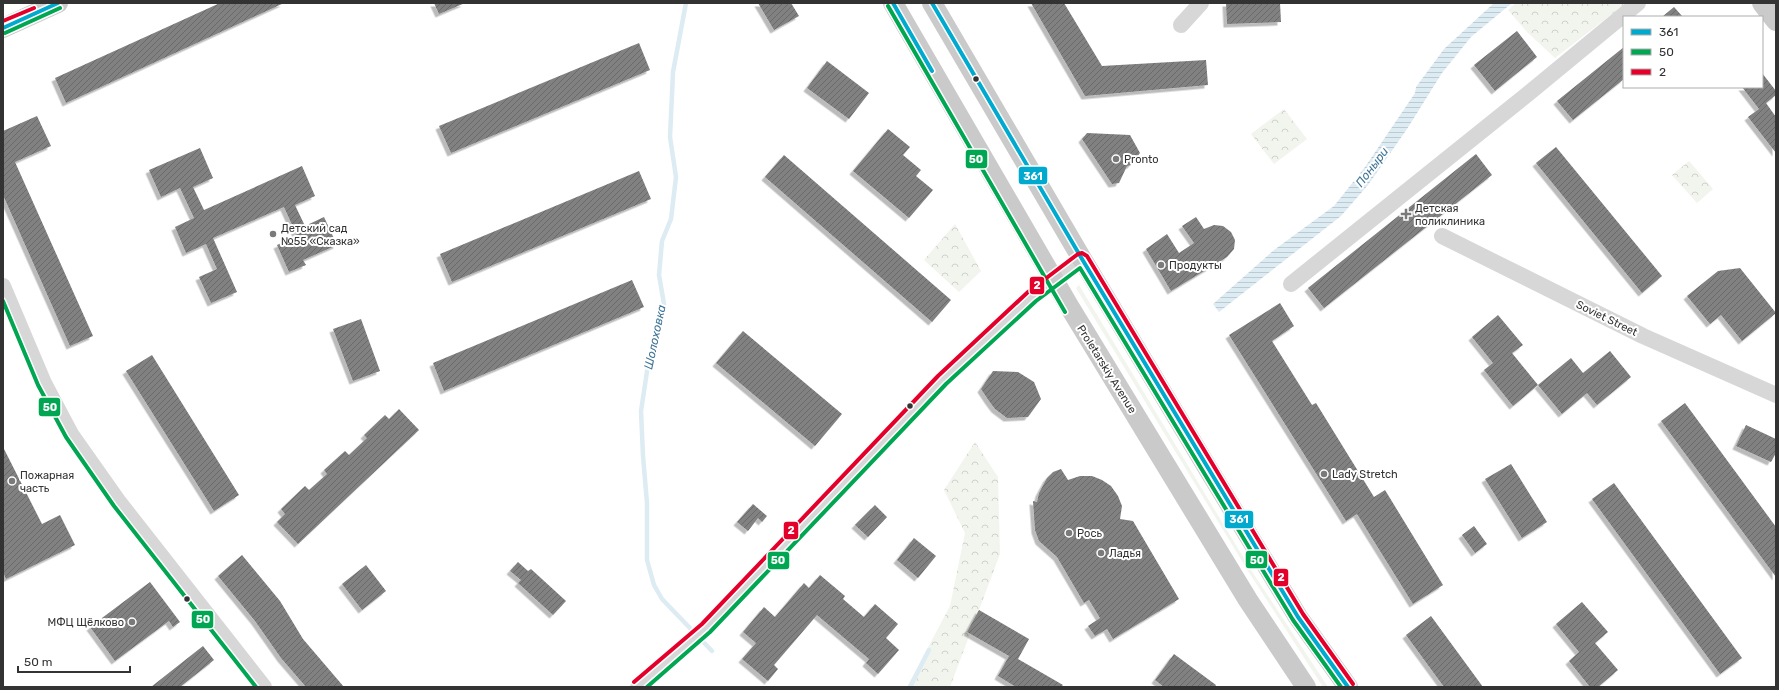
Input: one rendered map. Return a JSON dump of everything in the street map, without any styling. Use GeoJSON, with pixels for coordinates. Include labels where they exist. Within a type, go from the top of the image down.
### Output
{"type":"FeatureCollection","features":[{"type":"Feature","properties":{"kind":"main road"},"geometry":{"type":"LineString","coordinates":[[3,28],[34,8],[58,3]]}},
{"type":"Feature","properties":{"kind":"main road","name":"Proletarskiy Avenue"},"geometry":{"type":"LineString","coordinates":[[893,3],[1053,279],[1248,600],[1306,687]]}},
{"type":"Feature","properties":{"kind":"main road"},"geometry":{"type":"LineString","coordinates":[[932,3],[1082,259],[1298,617],[1348,687]]}},
{"type":"Feature","properties":{"kind":"main road"},"geometry":{"type":"LineString","coordinates":[[1762,3],[1776,21]]}},
{"type":"Feature","properties":{"kind":"street"},"geometry":{"type":"LineString","coordinates":[[1181,25],[1201,3]]}},
{"type":"Feature","properties":{"kind":"street"},"geometry":{"type":"LineString","coordinates":[[1291,284],[1529,93],[1638,3]]}},
{"type":"Feature","properties":{"kind":"street","name":"Soviet Street"},"geometry":{"type":"LineString","coordinates":[[1442,236],[1643,336],[1776,395]]}},
{"type":"Feature","properties":{"kind":"street"},"geometry":{"type":"LineString","coordinates":[[638,687],[706,628],[942,380],[1000,324],[1053,279],[1082,259]]}},
{"type":"Feature","properties":{"kind":"street"},"geometry":{"type":"LineString","coordinates":[[3,286],[44,384],[70,434],[119,502],[264,687]]}},
{"type":"Feature","properties":{"kind":"green space"},"geometry":{"type":"Polygon","coordinates":[[[1516,3],[1626,3],[1555,58],[1527,32],[1508,10],[1516,3]]]}},
{"type":"Feature","properties":{"kind":"green space"},"geometry":{"type":"Polygon","coordinates":[[[1284,109],[1307,139],[1274,164],[1251,134],[1284,109]]]}},
{"type":"Feature","properties":{"kind":"green space"},"geometry":{"type":"Polygon","coordinates":[[[1689,161],[1713,189],[1697,203],[1672,175],[1689,161]]]}},
{"type":"Feature","properties":{"kind":"green space"},"geometry":{"type":"Polygon","coordinates":[[[955,224],[981,271],[959,292],[924,260],[955,224]]]}},
{"type":"Feature","properties":{"kind":"green space"},"geometry":{"type":"Polygon","coordinates":[[[1079,285],[1251,570],[1328,687],[1323,687],[1248,571],[1076,288],[1079,285]]]}},
{"type":"Feature","properties":{"kind":"green space"},"geometry":{"type":"Polygon","coordinates":[[[975,442],[998,477],[1000,554],[950,687],[907,687],[950,606],[965,533],[944,490],[975,442]]]}},
{"type":"Feature","properties":{"kind":"water"},"geometry":{"type":"Polygon","coordinates":[[[1494,3],[1512,3],[1471,37],[1442,73],[1407,129],[1368,185],[1341,216],[1219,312],[1213,304],[1274,250],[1334,206],[1365,167],[1415,93],[1416,87],[1444,49],[1494,3]]]}},
{"type":"Feature","properties":{"kind":"building"},"geometry":{"type":"Polygon","coordinates":[[[220,3],[284,3],[66,103],[55,78],[220,3]]]}},
{"type":"Feature","properties":{"kind":"building"},"geometry":{"type":"Polygon","coordinates":[[[434,3],[465,3],[439,14],[434,3]]]}},
{"type":"Feature","properties":{"kind":"building"},"geometry":{"type":"Polygon","coordinates":[[[758,3],[791,3],[799,16],[774,30],[758,3]]]}},
{"type":"Feature","properties":{"kind":"building"},"geometry":{"type":"Polygon","coordinates":[[[1031,3],[1064,3],[1102,66],[1206,60],[1208,85],[1085,96],[1031,3]]]}},
{"type":"Feature","properties":{"kind":"building"},"geometry":{"type":"Polygon","coordinates":[[[1226,3],[1280,3],[1281,22],[1227,24],[1226,3]]]}},
{"type":"Feature","properties":{"kind":"building"},"geometry":{"type":"Polygon","coordinates":[[[1674,7],[1682,16],[1663,16],[1674,7]]]}},
{"type":"Feature","properties":{"kind":"building"},"geometry":{"type":"Polygon","coordinates":[[[1517,31],[1537,57],[1495,91],[1474,65],[1517,31]]]}},
{"type":"Feature","properties":{"kind":"building"},"geometry":{"type":"Polygon","coordinates":[[[639,43],[650,70],[451,153],[439,126],[639,43]]]}},
{"type":"Feature","properties":{"kind":"building"},"geometry":{"type":"Polygon","coordinates":[[[1623,48],[1623,80],[1573,120],[1557,101],[1623,48]]]}},
{"type":"Feature","properties":{"kind":"building"},"geometry":{"type":"Polygon","coordinates":[[[827,61],[869,93],[849,119],[807,88],[827,61]]]}},
{"type":"Feature","properties":{"kind":"building"},"geometry":{"type":"Polygon","coordinates":[[[1763,74],[1776,91],[1776,95],[1766,103],[1776,117],[1776,153],[1748,117],[1759,109],[1743,88],[1763,88],[1763,74]]]}},
{"type":"Feature","properties":{"kind":"building"},"geometry":{"type":"Polygon","coordinates":[[[37,116],[51,146],[15,162],[93,336],[70,346],[3,195],[3,131],[37,116]]]}},
{"type":"Feature","properties":{"kind":"building"},"geometry":{"type":"Polygon","coordinates":[[[888,129],[910,147],[903,155],[921,170],[916,176],[933,190],[909,218],[853,171],[888,129]]]}},
{"type":"Feature","properties":{"kind":"building","name":"Pronto"},"geometry":{"type":"Polygon","coordinates":[[[1087,133],[1130,135],[1140,153],[1131,165],[1127,166],[1119,183],[1112,184],[1082,139],[1087,133]]]}},
{"type":"Feature","properties":{"kind":"building"},"geometry":{"type":"Polygon","coordinates":[[[1556,147],[1662,276],[1642,293],[1536,163],[1556,147]]]}},
{"type":"Feature","properties":{"kind":"building"},"geometry":{"type":"Polygon","coordinates":[[[200,148],[213,178],[193,187],[204,210],[302,166],[315,196],[295,205],[305,226],[324,217],[337,245],[303,260],[306,265],[289,272],[277,245],[297,236],[284,207],[213,238],[237,292],[211,303],[199,277],[217,269],[206,244],[186,253],[175,227],[194,218],[180,188],[161,197],[149,170],[200,148]]]}},
{"type":"Feature","properties":{"kind":"building"},"geometry":{"type":"Polygon","coordinates":[[[1476,154],[1492,175],[1324,308],[1308,288],[1476,154]]]}},
{"type":"Feature","properties":{"kind":"building"},"geometry":{"type":"Polygon","coordinates":[[[784,155],[951,300],[932,322],[765,177],[784,155]]]}},
{"type":"Feature","properties":{"kind":"building"},"geometry":{"type":"Polygon","coordinates":[[[639,171],[651,199],[452,282],[440,254],[639,171]]]}},
{"type":"Feature","properties":{"kind":"building"},"geometry":{"type":"Polygon","coordinates":[[[1196,217],[1204,229],[1214,225],[1223,226],[1231,232],[1235,240],[1234,249],[1227,257],[1171,291],[1146,249],[1167,234],[1179,253],[1194,243],[1182,226],[1196,217]]]}},
{"type":"Feature","properties":{"kind":"building"},"geometry":{"type":"Polygon","coordinates":[[[1740,268],[1776,313],[1742,341],[1721,315],[1710,324],[1687,296],[1718,271],[1740,268]]]}},
{"type":"Feature","properties":{"kind":"building"},"geometry":{"type":"Polygon","coordinates":[[[632,280],[644,307],[444,391],[433,363],[632,280]]]}},
{"type":"Feature","properties":{"kind":"building"},"geometry":{"type":"Polygon","coordinates":[[[1280,303],[1294,326],[1272,341],[1312,405],[1316,403],[1374,497],[1385,490],[1443,585],[1413,604],[1357,514],[1346,521],[1229,335],[1280,303]]]}},
{"type":"Feature","properties":{"kind":"building"},"geometry":{"type":"Polygon","coordinates":[[[1498,315],[1523,345],[1512,353],[1538,385],[1513,406],[1484,370],[1493,363],[1472,337],[1498,315]]]}},
{"type":"Feature","properties":{"kind":"building"},"geometry":{"type":"Polygon","coordinates":[[[361,319],[380,371],[353,381],[333,329],[361,319]]]}},
{"type":"Feature","properties":{"kind":"building"},"geometry":{"type":"Polygon","coordinates":[[[743,331],[842,414],[815,446],[716,363],[743,331]]]}},
{"type":"Feature","properties":{"kind":"building"},"geometry":{"type":"Polygon","coordinates":[[[1610,351],[1631,377],[1597,405],[1587,393],[1562,414],[1538,385],[1571,358],[1583,373],[1610,351]]]}},
{"type":"Feature","properties":{"kind":"building"},"geometry":{"type":"Polygon","coordinates":[[[152,355],[239,495],[214,511],[126,371],[152,355]]]}},
{"type":"Feature","properties":{"kind":"building"},"geometry":{"type":"Polygon","coordinates":[[[993,371],[1018,372],[1034,382],[1041,399],[1028,417],[1007,418],[995,409],[981,389],[993,371]]]}},
{"type":"Feature","properties":{"kind":"building"},"geometry":{"type":"Polygon","coordinates":[[[1685,403],[1776,527],[1776,577],[1661,421],[1685,403]]]}},
{"type":"Feature","properties":{"kind":"building"},"geometry":{"type":"Polygon","coordinates":[[[399,409],[419,430],[298,544],[277,522],[285,514],[281,509],[305,486],[309,490],[327,474],[324,470],[345,451],[349,455],[367,438],[364,435],[385,415],[389,419],[399,409]]]}},
{"type":"Feature","properties":{"kind":"building"},"geometry":{"type":"Polygon","coordinates":[[[1746,425],[1776,439],[1776,453],[1771,462],[1736,446],[1746,425]]]}},
{"type":"Feature","properties":{"kind":"building","name":"Пожарная часть"},"geometry":{"type":"Polygon","coordinates":[[[3,447],[42,524],[60,515],[75,545],[6,579],[3,572],[3,447]]]}},
{"type":"Feature","properties":{"kind":"building"},"geometry":{"type":"Polygon","coordinates":[[[1511,464],[1547,522],[1522,538],[1485,479],[1511,464]]]}},
{"type":"Feature","properties":{"kind":"building","name":"Ладья"},"geometry":{"type":"Polygon","coordinates":[[[1061,469],[1068,480],[1080,476],[1092,476],[1111,486],[1118,496],[1122,506],[1120,519],[1133,521],[1179,599],[1113,639],[1107,629],[1095,636],[1088,626],[1100,618],[1089,600],[1084,603],[1057,557],[1039,541],[1035,530],[1033,501],[1037,502],[1039,493],[1047,478],[1053,472],[1061,469]]]}},
{"type":"Feature","properties":{"kind":"building"},"geometry":{"type":"Polygon","coordinates":[[[1614,483],[1742,658],[1720,674],[1592,499],[1614,483]]]}},
{"type":"Feature","properties":{"kind":"building"},"geometry":{"type":"Polygon","coordinates":[[[753,504],[767,516],[762,522],[758,518],[748,531],[737,522],[753,504]]]}},
{"type":"Feature","properties":{"kind":"building"},"geometry":{"type":"Polygon","coordinates":[[[875,505],[887,517],[868,537],[855,525],[875,505]]]}},
{"type":"Feature","properties":{"kind":"building"},"geometry":{"type":"Polygon","coordinates":[[[1474,526],[1487,544],[1475,553],[1462,535],[1474,526]]]}},
{"type":"Feature","properties":{"kind":"building"},"geometry":{"type":"Polygon","coordinates":[[[914,538],[936,556],[918,578],[897,560],[914,538]]]}},
{"type":"Feature","properties":{"kind":"building"},"geometry":{"type":"Polygon","coordinates":[[[242,555],[280,601],[303,639],[344,687],[306,687],[281,658],[255,621],[218,576],[242,555]]]}},
{"type":"Feature","properties":{"kind":"building"},"geometry":{"type":"Polygon","coordinates":[[[518,562],[528,571],[531,569],[566,601],[553,615],[518,583],[521,580],[510,571],[518,562]]]}},
{"type":"Feature","properties":{"kind":"building"},"geometry":{"type":"Polygon","coordinates":[[[366,565],[386,591],[362,610],[342,584],[366,565]]]}},
{"type":"Feature","properties":{"kind":"building"},"geometry":{"type":"Polygon","coordinates":[[[820,575],[845,596],[843,599],[864,617],[875,604],[898,624],[886,638],[899,650],[878,674],[866,663],[869,659],[817,615],[774,665],[778,669],[768,681],[742,659],[756,643],[743,632],[764,607],[775,617],[804,583],[809,588],[820,575]]]}},
{"type":"Feature","properties":{"kind":"building","name":"МФЦ Щёлково"},"geometry":{"type":"Polygon","coordinates":[[[150,582],[180,622],[173,627],[169,621],[115,661],[90,627],[150,582]]]}},
{"type":"Feature","properties":{"kind":"building"},"geometry":{"type":"Polygon","coordinates":[[[1582,602],[1608,632],[1595,643],[1618,670],[1598,687],[1590,687],[1569,661],[1579,652],[1556,624],[1582,602]]]}},
{"type":"Feature","properties":{"kind":"building"},"geometry":{"type":"Polygon","coordinates":[[[979,610],[1029,639],[1018,659],[1063,685],[1061,687],[1016,687],[998,676],[1009,656],[967,632],[979,610]]]}},
{"type":"Feature","properties":{"kind":"building"},"geometry":{"type":"Polygon","coordinates":[[[1431,616],[1483,687],[1444,687],[1406,635],[1431,616]]]}},
{"type":"Feature","properties":{"kind":"building"},"geometry":{"type":"Polygon","coordinates":[[[203,646],[214,660],[180,687],[151,687],[203,646]]]}},
{"type":"Feature","properties":{"kind":"building"},"geometry":{"type":"Polygon","coordinates":[[[1174,654],[1216,685],[1215,687],[1164,687],[1155,680],[1174,654]]]}},
{"type":"Feature","properties":{"kind":"waterway","name":"Шолоховка"},"geometry":{"type":"LineString","coordinates":[[686,3],[673,72],[670,137],[676,177],[671,219],[662,241],[659,275],[664,304],[648,365],[641,411],[647,503],[647,560],[654,585],[662,599],[712,651]]}},
{"type":"Feature","properties":{"kind":"waterway","name":"Поныри"},"geometry":{"type":"LineString","coordinates":[[910,687],[929,650]]}},
{"type":"Feature","properties":{"kind":"transit line","name":"361"},"geometry":{"type":"LineString","coordinates":[[3,28],[58,3]]}},
{"type":"Feature","properties":{"kind":"transit line","name":"361"},"geometry":{"type":"LineString","coordinates":[[893,3],[932,71]]}},
{"type":"Feature","properties":{"kind":"transit line","name":"361"},"geometry":{"type":"LineString","coordinates":[[932,3],[1082,259],[1298,617],[1348,687]]}},
{"type":"Feature","properties":{"kind":"transit line","name":"50"},"geometry":{"type":"LineString","coordinates":[[888,6],[1065,312]]}},
{"type":"Feature","properties":{"kind":"transit line","name":"2"},"geometry":{"type":"LineString","coordinates":[[3,21],[34,8]]}},
{"type":"Feature","properties":{"kind":"transit line","name":"50"},"geometry":{"type":"LineString","coordinates":[[5,33],[60,8]]}},
{"type":"Feature","properties":{"kind":"transit line","name":"2"},"geometry":{"type":"LineString","coordinates":[[634,682],[702,624],[938,376],[1028,292],[1078,254],[1082,253],[1087,256],[1303,614],[1353,684]]}},
{"type":"Feature","properties":{"kind":"transit line","name":"50"},"geometry":{"type":"LineString","coordinates":[[647,687],[710,632],[946,384],[1036,301],[1080,268],[1293,620],[1341,687]]}},
{"type":"Feature","properties":{"kind":"transit line","name":"50"},"geometry":{"type":"LineString","coordinates":[[3,301],[38,385],[66,437],[114,506],[256,687]]}},
{"type":"Feature","properties":{"kind":"place","name":"Pronto"},"geometry":{"type":"Point","coordinates":[1116,159]}},
{"type":"Feature","properties":{"kind":"place","name":"Детская поликлиника"},"geometry":{"type":"Point","coordinates":[1406,214]}},
{"type":"Feature","properties":{"kind":"place","name":"Детский сад №55 «Сказка»"},"geometry":{"type":"Point","coordinates":[273,234]}},
{"type":"Feature","properties":{"kind":"place","name":"Продукты"},"geometry":{"type":"Point","coordinates":[1161,265]}},
{"type":"Feature","properties":{"kind":"place","name":"Lady Stretch"},"geometry":{"type":"Point","coordinates":[1324,474]}},
{"type":"Feature","properties":{"kind":"place","name":"Пожарная часть"},"geometry":{"type":"Point","coordinates":[12,481]}},
{"type":"Feature","properties":{"kind":"place","name":"Рось"},"geometry":{"type":"Point","coordinates":[1069,533]}},
{"type":"Feature","properties":{"kind":"place","name":"Ладья"},"geometry":{"type":"Point","coordinates":[1101,553]}},
{"type":"Feature","properties":{"kind":"place","name":"МФЦ Щёлково"},"geometry":{"type":"Point","coordinates":[132,622]}}]}
